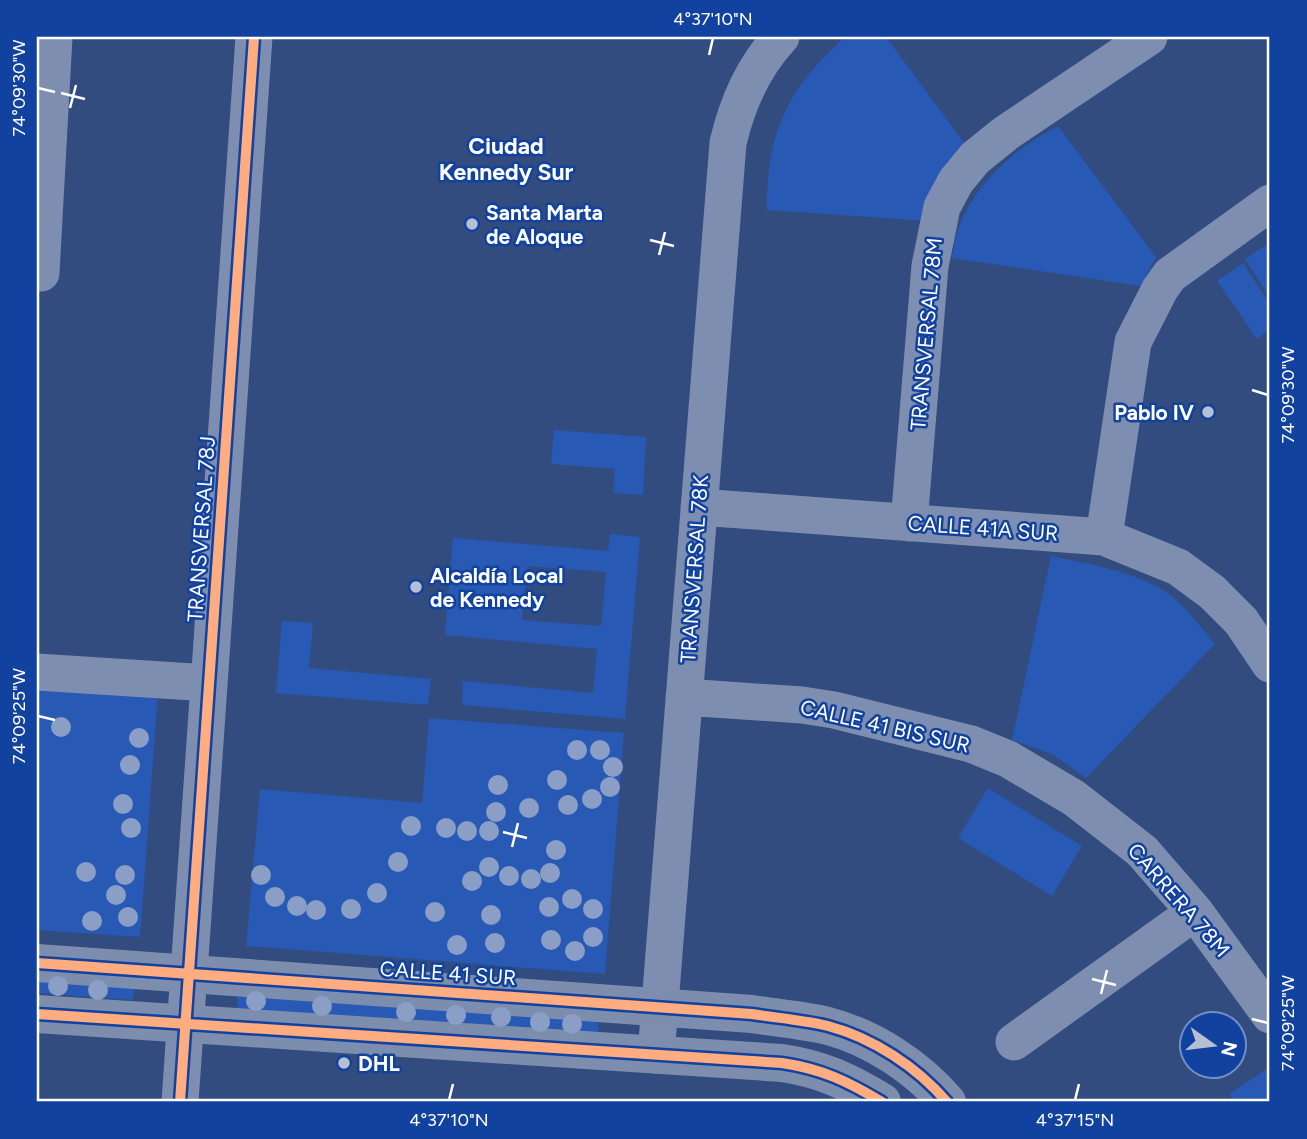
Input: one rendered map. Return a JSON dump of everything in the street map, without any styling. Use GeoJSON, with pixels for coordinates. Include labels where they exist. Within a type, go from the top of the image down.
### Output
{"type":"FeatureCollection","features":[{"type":"Feature","properties":{"kind":"main road","name":"CALLE 41 SUR"},"geometry":{"type":"LineString","coordinates":[[37,963],[660,1007],[803,1021],[855,1036],[887,1052],[908,1066],[947,1102]]}},
{"type":"Feature","properties":{"kind":"main road"},"geometry":{"type":"LineString","coordinates":[[37,1014],[782,1063],[829,1073],[882,1102]]}},
{"type":"Feature","properties":{"kind":"street"},"geometry":{"type":"LineString","coordinates":[[39,273],[43,115],[54,37]]}},
{"type":"Feature","properties":{"kind":"street","name":"TRANSVERSAL 78J"},"geometry":{"type":"LineString","coordinates":[[180,1102],[254,37]]}},
{"type":"Feature","properties":{"kind":"street","name":"TRANSVERSAL 78K"},"geometry":{"type":"LineString","coordinates":[[656,1055],[728,143],[734,117],[747,86],[762,60],[781,37]]}},
{"type":"Feature","properties":{"kind":"street","name":"TRANSVERSAL 78M"},"geometry":{"type":"LineString","coordinates":[[909,523],[930,266],[942,206],[956,181],[975,158],[1006,132],[1149,37]]}},
{"type":"Feature","properties":{"kind":"street"},"geometry":{"type":"LineString","coordinates":[[1104,537],[1133,341],[1170,275],[1270,203]]}},
{"type":"Feature","properties":{"kind":"street","name":"CALLE 41A SUR"},"geometry":{"type":"LineString","coordinates":[[699,508],[1104,537],[1178,567],[1212,592],[1241,621],[1270,664]]}},
{"type":"Feature","properties":{"kind":"street"},"geometry":{"type":"LineString","coordinates":[[37,672],[209,683]]}},
{"type":"Feature","properties":{"kind":"street","name":"CALLE 41 BIS SUR"},"geometry":{"type":"LineString","coordinates":[[684,697],[802,705],[834,710],[971,744],[1008,759],[1074,798]]}},
{"type":"Feature","properties":{"kind":"street","name":"CARRERA 78M"},"geometry":{"type":"LineString","coordinates":[[1074,798],[1142,851],[1195,912],[1270,1015]]}},
{"type":"Feature","properties":{"kind":"street"},"geometry":{"type":"LineString","coordinates":[[1014,1042],[1195,912]]}},
{"type":"Feature","properties":{"kind":"shaded area"},"geometry":{"type":"Polygon","coordinates":[[[845,37],[886,37],[968,148],[927,221],[767,210],[771,157],[784,114],[808,75],[845,37]]]}},
{"type":"Feature","properties":{"kind":"shaded area"},"geometry":{"type":"Polygon","coordinates":[[[1058,126],[1156,257],[1141,286],[952,258],[959,226],[976,194],[987,180],[1013,155],[1058,126]]]}},
{"type":"Feature","properties":{"kind":"shaded area"},"geometry":{"type":"Polygon","coordinates":[[[1270,242],[1270,298],[1245,259],[1270,242]]]}},
{"type":"Feature","properties":{"kind":"shaded area"},"geometry":{"type":"Polygon","coordinates":[[[1243,263],[1270,304],[1270,329],[1257,339],[1217,281],[1243,263]]]}},
{"type":"Feature","properties":{"kind":"shaded area"},"geometry":{"type":"Polygon","coordinates":[[[554,430],[646,437],[643,495],[613,493],[615,469],[551,464],[554,430]]]}},
{"type":"Feature","properties":{"kind":"shaded area"},"geometry":{"type":"Polygon","coordinates":[[[610,534],[640,537],[625,719],[462,705],[463,681],[593,693],[597,649],[445,635],[453,538],[608,551],[610,534]],[[527,566],[522,620],[601,626],[606,572],[527,566]]]}},
{"type":"Feature","properties":{"kind":"shaded area"},"geometry":{"type":"Polygon","coordinates":[[[1051,556],[1118,571],[1156,586],[1181,604],[1215,644],[1086,778],[1052,754],[1012,740],[1051,556]]]}},
{"type":"Feature","properties":{"kind":"shaded area"},"geometry":{"type":"Polygon","coordinates":[[[282,621],[313,623],[309,668],[431,679],[428,705],[276,693],[282,621]]]}},
{"type":"Feature","properties":{"kind":"shaded area"},"geometry":{"type":"Polygon","coordinates":[[[37,684],[158,694],[140,937],[37,930],[37,684]]]}},
{"type":"Feature","properties":{"kind":"shaded area"},"geometry":{"type":"Polygon","coordinates":[[[429,718],[624,733],[605,974],[246,946],[260,789],[422,803],[429,718]]]}},
{"type":"Feature","properties":{"kind":"shaded area"},"geometry":{"type":"Polygon","coordinates":[[[988,788],[1082,846],[1052,896],[958,838],[988,788]]]}},
{"type":"Feature","properties":{"kind":"shaded area"},"geometry":{"type":"Polygon","coordinates":[[[37,978],[136,985],[132,1000],[37,993],[37,978]]]}},
{"type":"Feature","properties":{"kind":"shaded area"},"geometry":{"type":"Polygon","coordinates":[[[238,990],[599,1015],[598,1037],[237,1012],[238,990]]]}},
{"type":"Feature","properties":{"kind":"shaded area"},"geometry":{"type":"Polygon","coordinates":[[[1270,1067],[1270,1102],[1235,1102],[1229,1094],[1270,1067]]]}},
{"type":"Feature","properties":{"kind":"cycle path"},"geometry":{"type":"LineString","coordinates":[[180,1102],[254,37]]}},
{"type":"Feature","properties":{"kind":"cycle path"},"geometry":{"type":"LineString","coordinates":[[37,963],[752,1014],[800,1021],[845,1031],[878,1046],[922,1077],[947,1102]]}},
{"type":"Feature","properties":{"kind":"cycle path"},"geometry":{"type":"LineString","coordinates":[[37,1014],[782,1063],[834,1077],[882,1102]]}},
{"type":"Feature","properties":{"kind":"place","name":"Santa Marta de Aloque"},"geometry":{"type":"Point","coordinates":[472,224]}},
{"type":"Feature","properties":{"kind":"place","name":"Pablo IV"},"geometry":{"type":"Point","coordinates":[1208,412]}},
{"type":"Feature","properties":{"kind":"place","name":"Alcaldía Local de Kennedy"},"geometry":{"type":"Point","coordinates":[416,587]}},
{"type":"Feature","properties":{"kind":"place","name":"DHL"},"geometry":{"type":"Point","coordinates":[344,1063]}},
{"type":"Feature","properties":{"kind":"district","name":"Ciudad Kennedy Sur"},"geometry":{"type":"Point","coordinates":[506,159]}}]}
